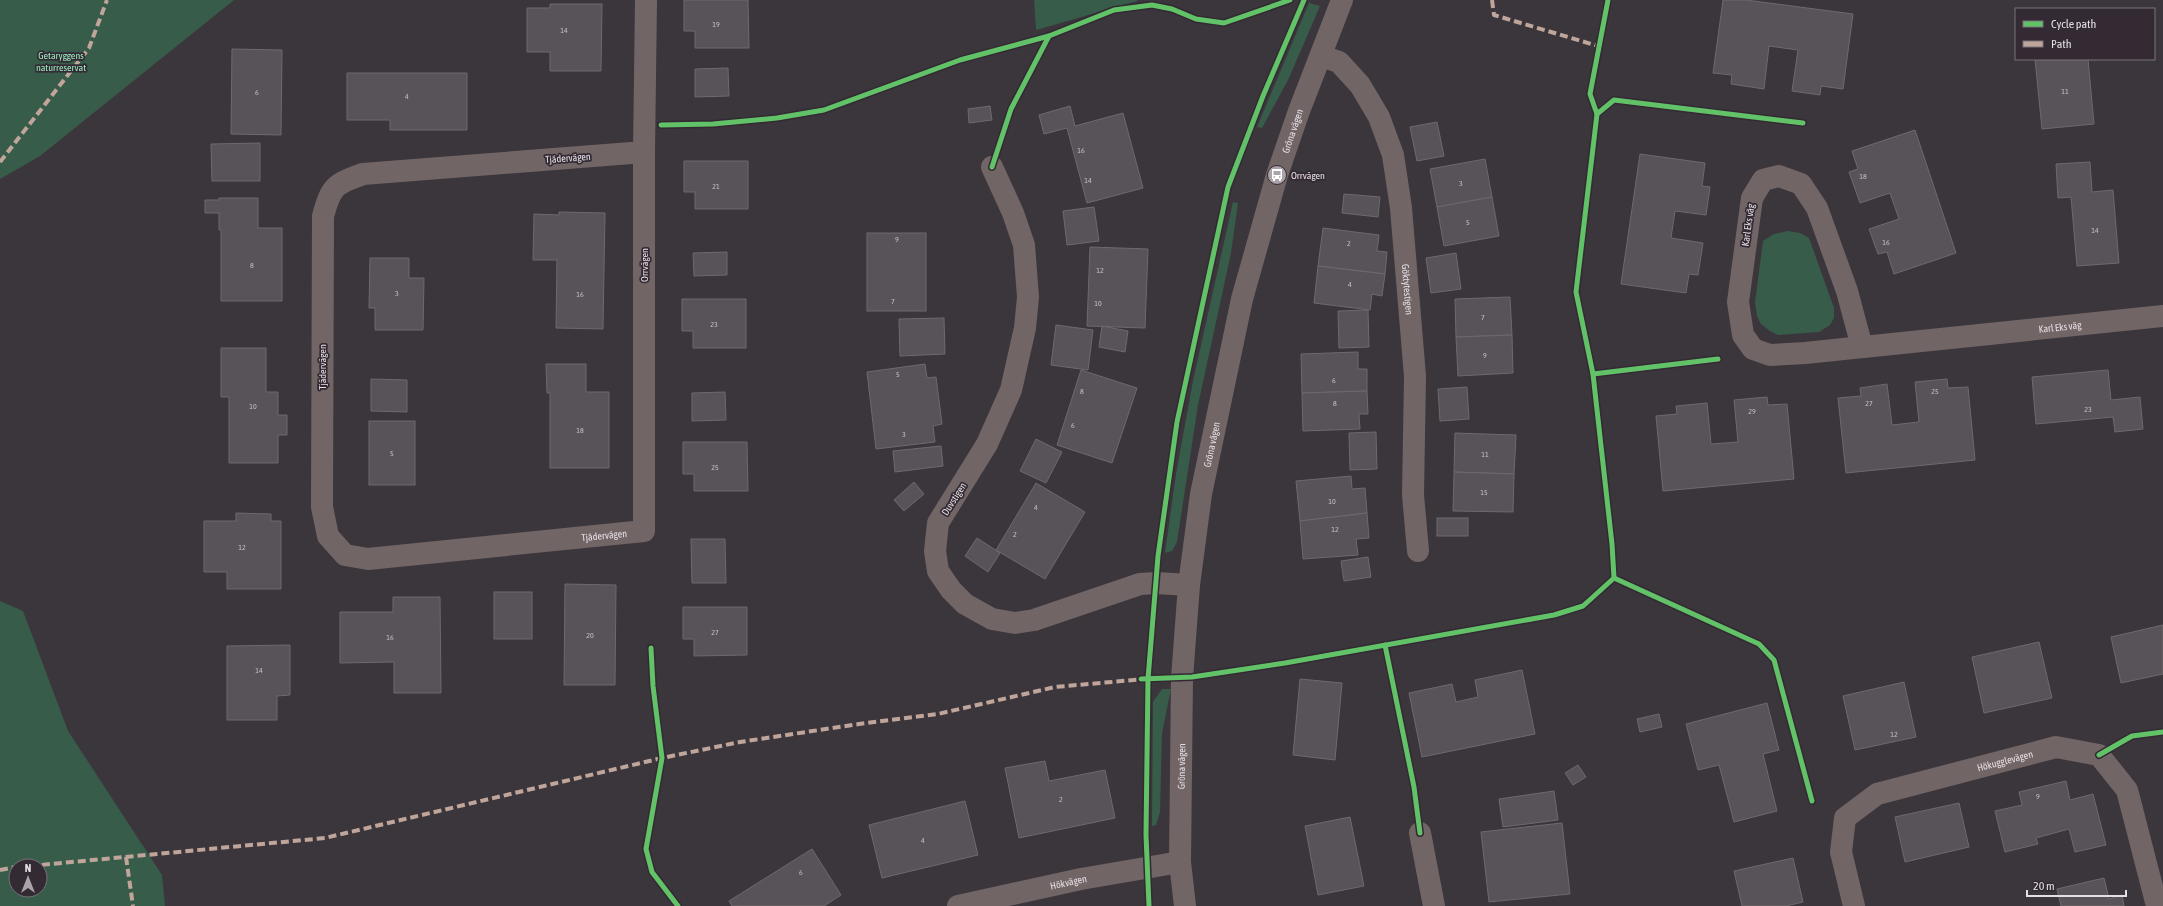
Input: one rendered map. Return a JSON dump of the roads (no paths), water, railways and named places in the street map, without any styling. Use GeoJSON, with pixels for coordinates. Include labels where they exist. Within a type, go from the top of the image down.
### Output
{"type":"FeatureCollection","features":[{"type":"Feature","properties":{"kind":"street","name":"Orrvägen"},"geometry":{"type":"LineString","coordinates":[[644,531],[644,152],[646,0]]}},
{"type":"Feature","properties":{"kind":"street","name":"Gröna vägen"},"geometry":{"type":"LineString","coordinates":[[1185,906],[1180,862],[1182,678],[1189,585],[1201,494],[1242,299],[1277,175],[1342,0]]}},
{"type":"Feature","properties":{"kind":"street","name":"Göktytestigen"},"geometry":{"type":"LineString","coordinates":[[1321,56],[1339,62],[1360,85],[1379,117],[1393,155],[1404,238],[1415,376],[1413,495],[1418,551]]}},
{"type":"Feature","properties":{"kind":"street","name":"Tjädervägen"},"geometry":{"type":"LineString","coordinates":[[644,152],[363,174],[342,181],[329,194],[323,216],[322,500],[328,536],[345,554],[368,559],[644,531]]}},
{"type":"Feature","properties":{"kind":"street","name":"Duvstigen"},"geometry":{"type":"LineString","coordinates":[[992,167],[1013,213],[1024,245],[1028,297],[1025,328],[1011,390],[988,444],[938,523],[935,551],[938,571],[951,590],[965,604],[992,619],[1015,623],[1034,620],[1140,584],[1156,582],[1189,585]]}},
{"type":"Feature","properties":{"kind":"street","name":"Karl Eks väg"},"geometry":{"type":"LineString","coordinates":[[1862,347],[1847,291],[1817,208],[1801,184],[1779,176],[1763,180],[1752,198],[1738,302],[1743,334],[1753,349],[1770,355],[1862,347],[2163,316]]}},
{"type":"Feature","properties":{"kind":"street","name":"Hökugglevägen"},"geometry":{"type":"LineString","coordinates":[[1854,906],[1841,852],[1845,818],[1877,794],[2056,747],[2099,755],[2127,790],[2157,906]]}},
{"type":"Feature","properties":{"kind":"street"},"geometry":{"type":"LineString","coordinates":[[1420,833],[1434,906]]}},
{"type":"Feature","properties":{"kind":"street","name":"Hökvägen"},"geometry":{"type":"LineString","coordinates":[[958,906],[1081,879],[1180,862]]}},
{"type":"Feature","properties":{"kind":"place","name":"Orrvägen"},"geometry":{"type":"Point","coordinates":[1277,175]}},
{"type":"Feature","properties":{"kind":"park label","name":"Getaryggens naturreservat"},"geometry":{"type":"Point","coordinates":[61,60]}}]}
